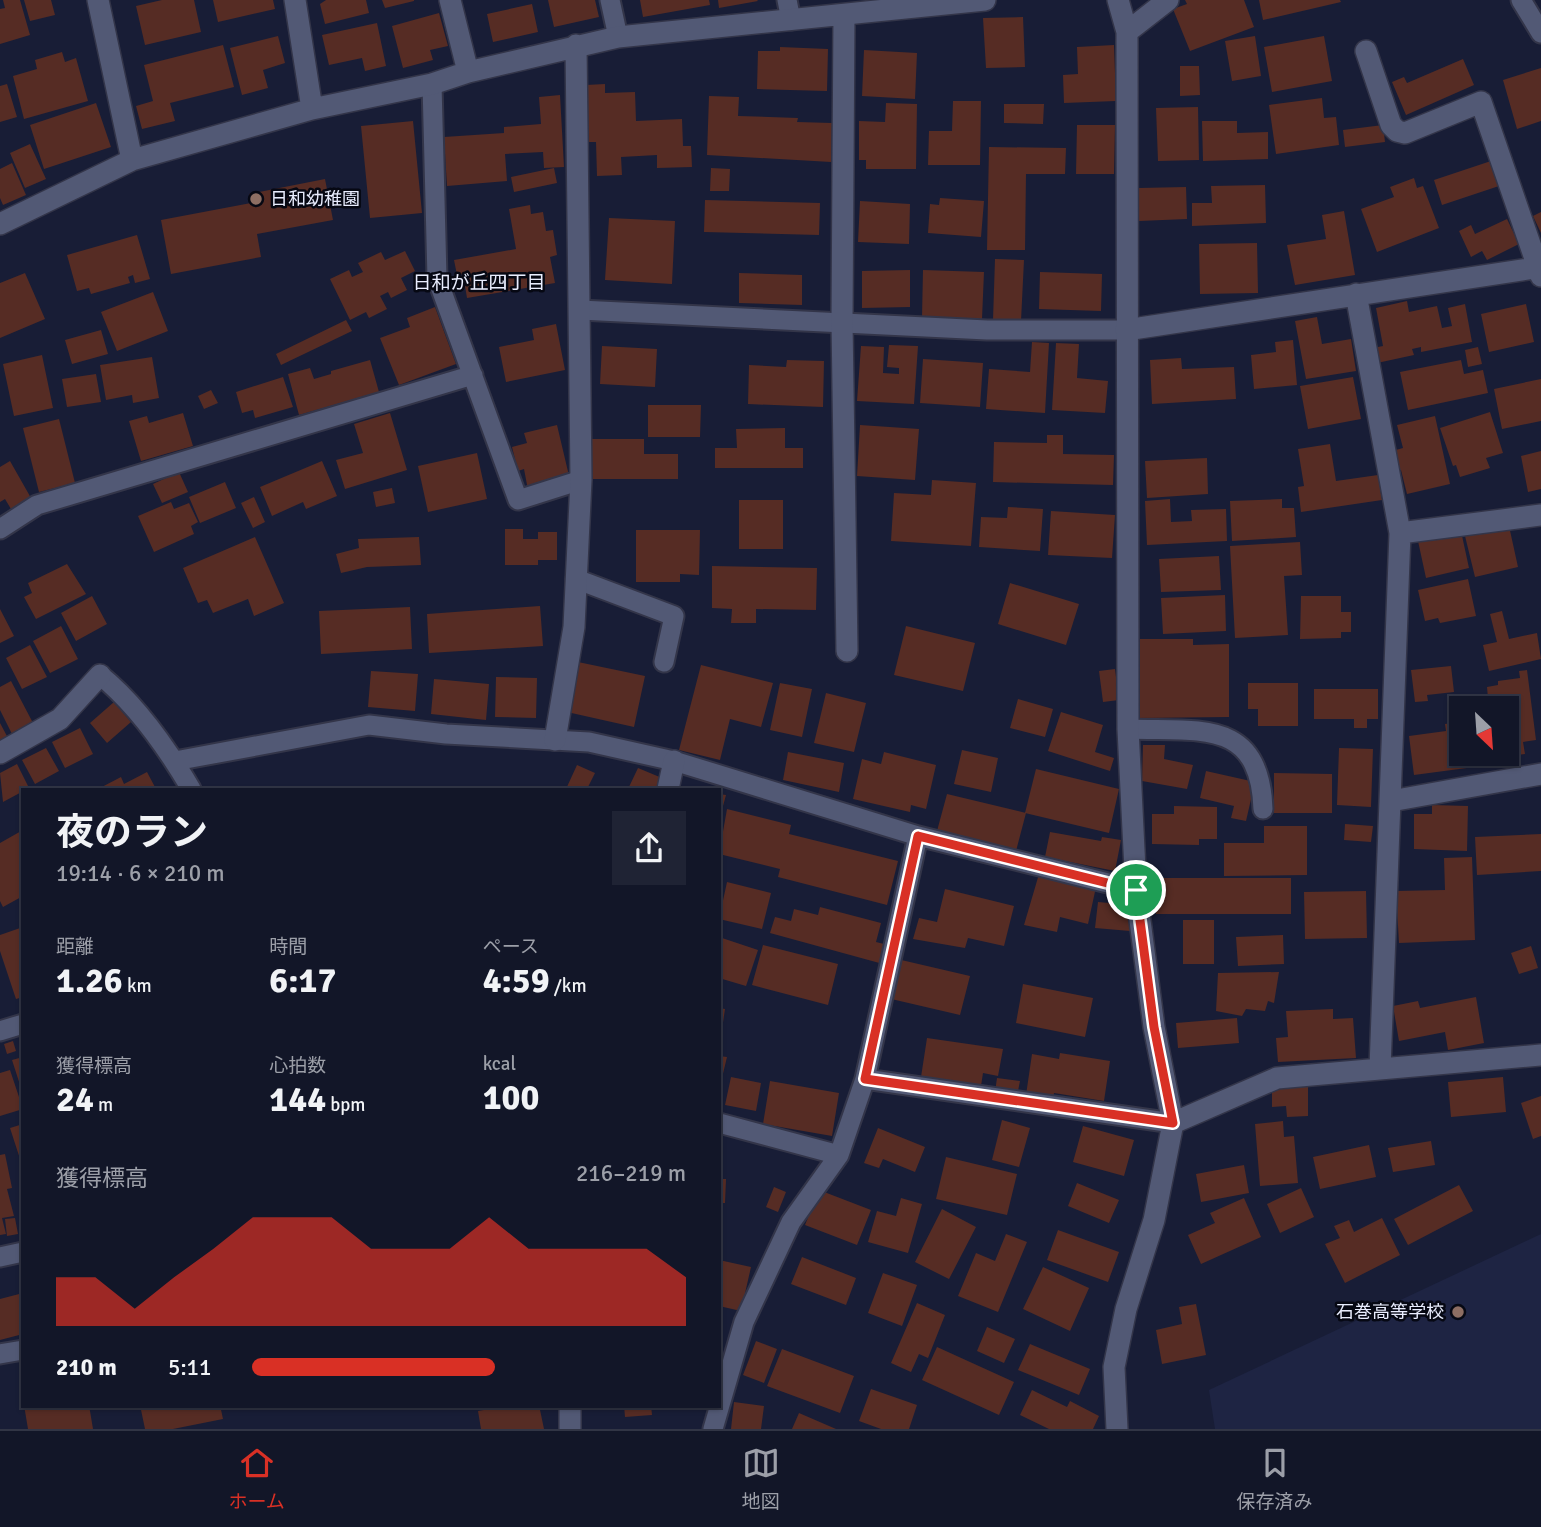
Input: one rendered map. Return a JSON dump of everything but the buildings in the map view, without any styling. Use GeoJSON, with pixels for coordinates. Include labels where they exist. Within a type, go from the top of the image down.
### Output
{"type":"FeatureCollection","features":[{"type":"Feature","properties":{"kind":"street"},"geometry":{"type":"LineString","coordinates":[[98,0],[132,160]]}},
{"type":"Feature","properties":{"kind":"street"},"geometry":{"type":"LineString","coordinates":[[295,0],[312,109]]}},
{"type":"Feature","properties":{"kind":"street"},"geometry":{"type":"LineString","coordinates":[[450,0],[468,72]]}},
{"type":"Feature","properties":{"kind":"street"},"geometry":{"type":"LineString","coordinates":[[0,224],[132,160],[312,109],[432,85],[468,72],[576,45],[789,10],[844,15],[928,3],[985,0]]}},
{"type":"Feature","properties":{"kind":"street"},"geometry":{"type":"LineString","coordinates":[[1117,1429],[1114,1367],[1126,1309],[1154,1220],[1173,1123],[1154,1027],[1136,890],[1128,729],[1127,32],[1118,0]]}},
{"type":"Feature","properties":{"kind":"street"},"geometry":{"type":"LineString","coordinates":[[1127,32],[1168,0]]}},
{"type":"Feature","properties":{"kind":"street"},"geometry":{"type":"LineString","coordinates":[[844,15],[842,322],[847,651]]}},
{"type":"Feature","properties":{"kind":"street"},"geometry":{"type":"LineString","coordinates":[[555,740],[575,627],[581,480],[576,45]]}},
{"type":"Feature","properties":{"kind":"street"},"geometry":{"type":"LineString","coordinates":[[1126,330],[1356,294],[1540,270],[1481,102],[1405,133],[1397,131],[1391,125],[1366,51]]}},
{"type":"Feature","properties":{"kind":"street"},"geometry":{"type":"LineString","coordinates":[[1356,294],[1399,533],[1380,1068]]}},
{"type":"Feature","properties":{"kind":"street"},"geometry":{"type":"LineString","coordinates":[[1399,533],[1541,515]]}},
{"type":"Feature","properties":{"kind":"street"},"geometry":{"type":"LineString","coordinates":[[0,753],[60,719],[100,675]]}},
{"type":"Feature","properties":{"kind":"street"},"geometry":{"type":"LineString","coordinates":[[668,788],[674,761]]}},
{"type":"Feature","properties":{"kind":"street"},"geometry":{"type":"LineString","coordinates":[[1391,801],[1541,774]]}},
{"type":"Feature","properties":{"kind":"street"},"geometry":{"type":"LineString","coordinates":[[1173,1123],[1277,1078],[1541,1055]]}},
{"type":"Feature","properties":{"kind":"street"},"geometry":{"type":"LineString","coordinates":[[570,1408],[570,1429]]}},
{"type":"Feature","properties":{"kind":"lane"},"geometry":{"type":"LineString","coordinates":[[610,0],[618,37]]}},
{"type":"Feature","properties":{"kind":"lane"},"geometry":{"type":"LineString","coordinates":[[1521,0],[1541,33]]}},
{"type":"Feature","properties":{"kind":"lane"},"geometry":{"type":"LineString","coordinates":[[432,85],[437,278],[519,500],[581,480]]}},
{"type":"Feature","properties":{"kind":"lane"},"geometry":{"type":"LineString","coordinates":[[580,310],[987,330],[1126,330]]}},
{"type":"Feature","properties":{"kind":"lane"},"geometry":{"type":"LineString","coordinates":[[0,529],[37,505],[473,375]]}},
{"type":"Feature","properties":{"kind":"lane"},"geometry":{"type":"LineString","coordinates":[[576,579],[674,616],[664,662]]}},
{"type":"Feature","properties":{"kind":"lane"},"geometry":{"type":"LineString","coordinates":[[100,675],[118,690],[175,761],[190,788]]}},
{"type":"Feature","properties":{"kind":"lane"},"geometry":{"type":"LineString","coordinates":[[175,761],[369,725],[446,734],[589,742],[674,761],[918,836],[1136,890]]}},
{"type":"Feature","properties":{"kind":"lane"},"geometry":{"type":"LineString","coordinates":[[1128,729],[1224,734],[1245,750],[1262,780],[1263,809]]}},
{"type":"Feature","properties":{"kind":"lane"},"geometry":{"type":"LineString","coordinates":[[721,1401],[744,1322],[791,1222],[839,1155],[865,1079],[918,836]]}},
{"type":"Feature","properties":{"kind":"lane"},"geometry":{"type":"LineString","coordinates":[[0,1031],[21,1025]]}},
{"type":"Feature","properties":{"kind":"lane"},"geometry":{"type":"LineString","coordinates":[[865,1079],[1173,1123]]}},
{"type":"Feature","properties":{"kind":"lane"},"geometry":{"type":"LineString","coordinates":[[721,1124],[839,1155]]}},
{"type":"Feature","properties":{"kind":"lane"},"geometry":{"type":"LineString","coordinates":[[0,1257],[21,1252]]}},
{"type":"Feature","properties":{"kind":"lane"},"geometry":{"type":"LineString","coordinates":[[0,1354],[21,1350]]}},
{"type":"Feature","properties":{"kind":"lane"},"geometry":{"type":"LineString","coordinates":[[713,1429],[719,1408]]}},
{"type":"Feature","properties":{"kind":"shaded area","name":"石巻高等学校"},"geometry":{"type":"Polygon","coordinates":[[[1541,1234],[1541,1429],[1215,1429],[1209,1390],[1541,1234]]]}},
{"type":"Feature","properties":{"kind":"place","name":"日和幼稚園"},"geometry":{"type":"Point","coordinates":[256,199]}},
{"type":"Feature","properties":{"kind":"place","name":"石巻高等学校"},"geometry":{"type":"Point","coordinates":[1458,1312]}},
{"type":"Feature","properties":{"kind":"district","name":"日和が丘四丁目"},"geometry":{"type":"Point","coordinates":[479,283]}},
{"type":"Feature","properties":{"kind":"route"},"geometry":{"type":"LineString","coordinates":[[918,836],[1136,890],[1154,1027],[1173,1123],[865,1079],[918,836]]}}]}
